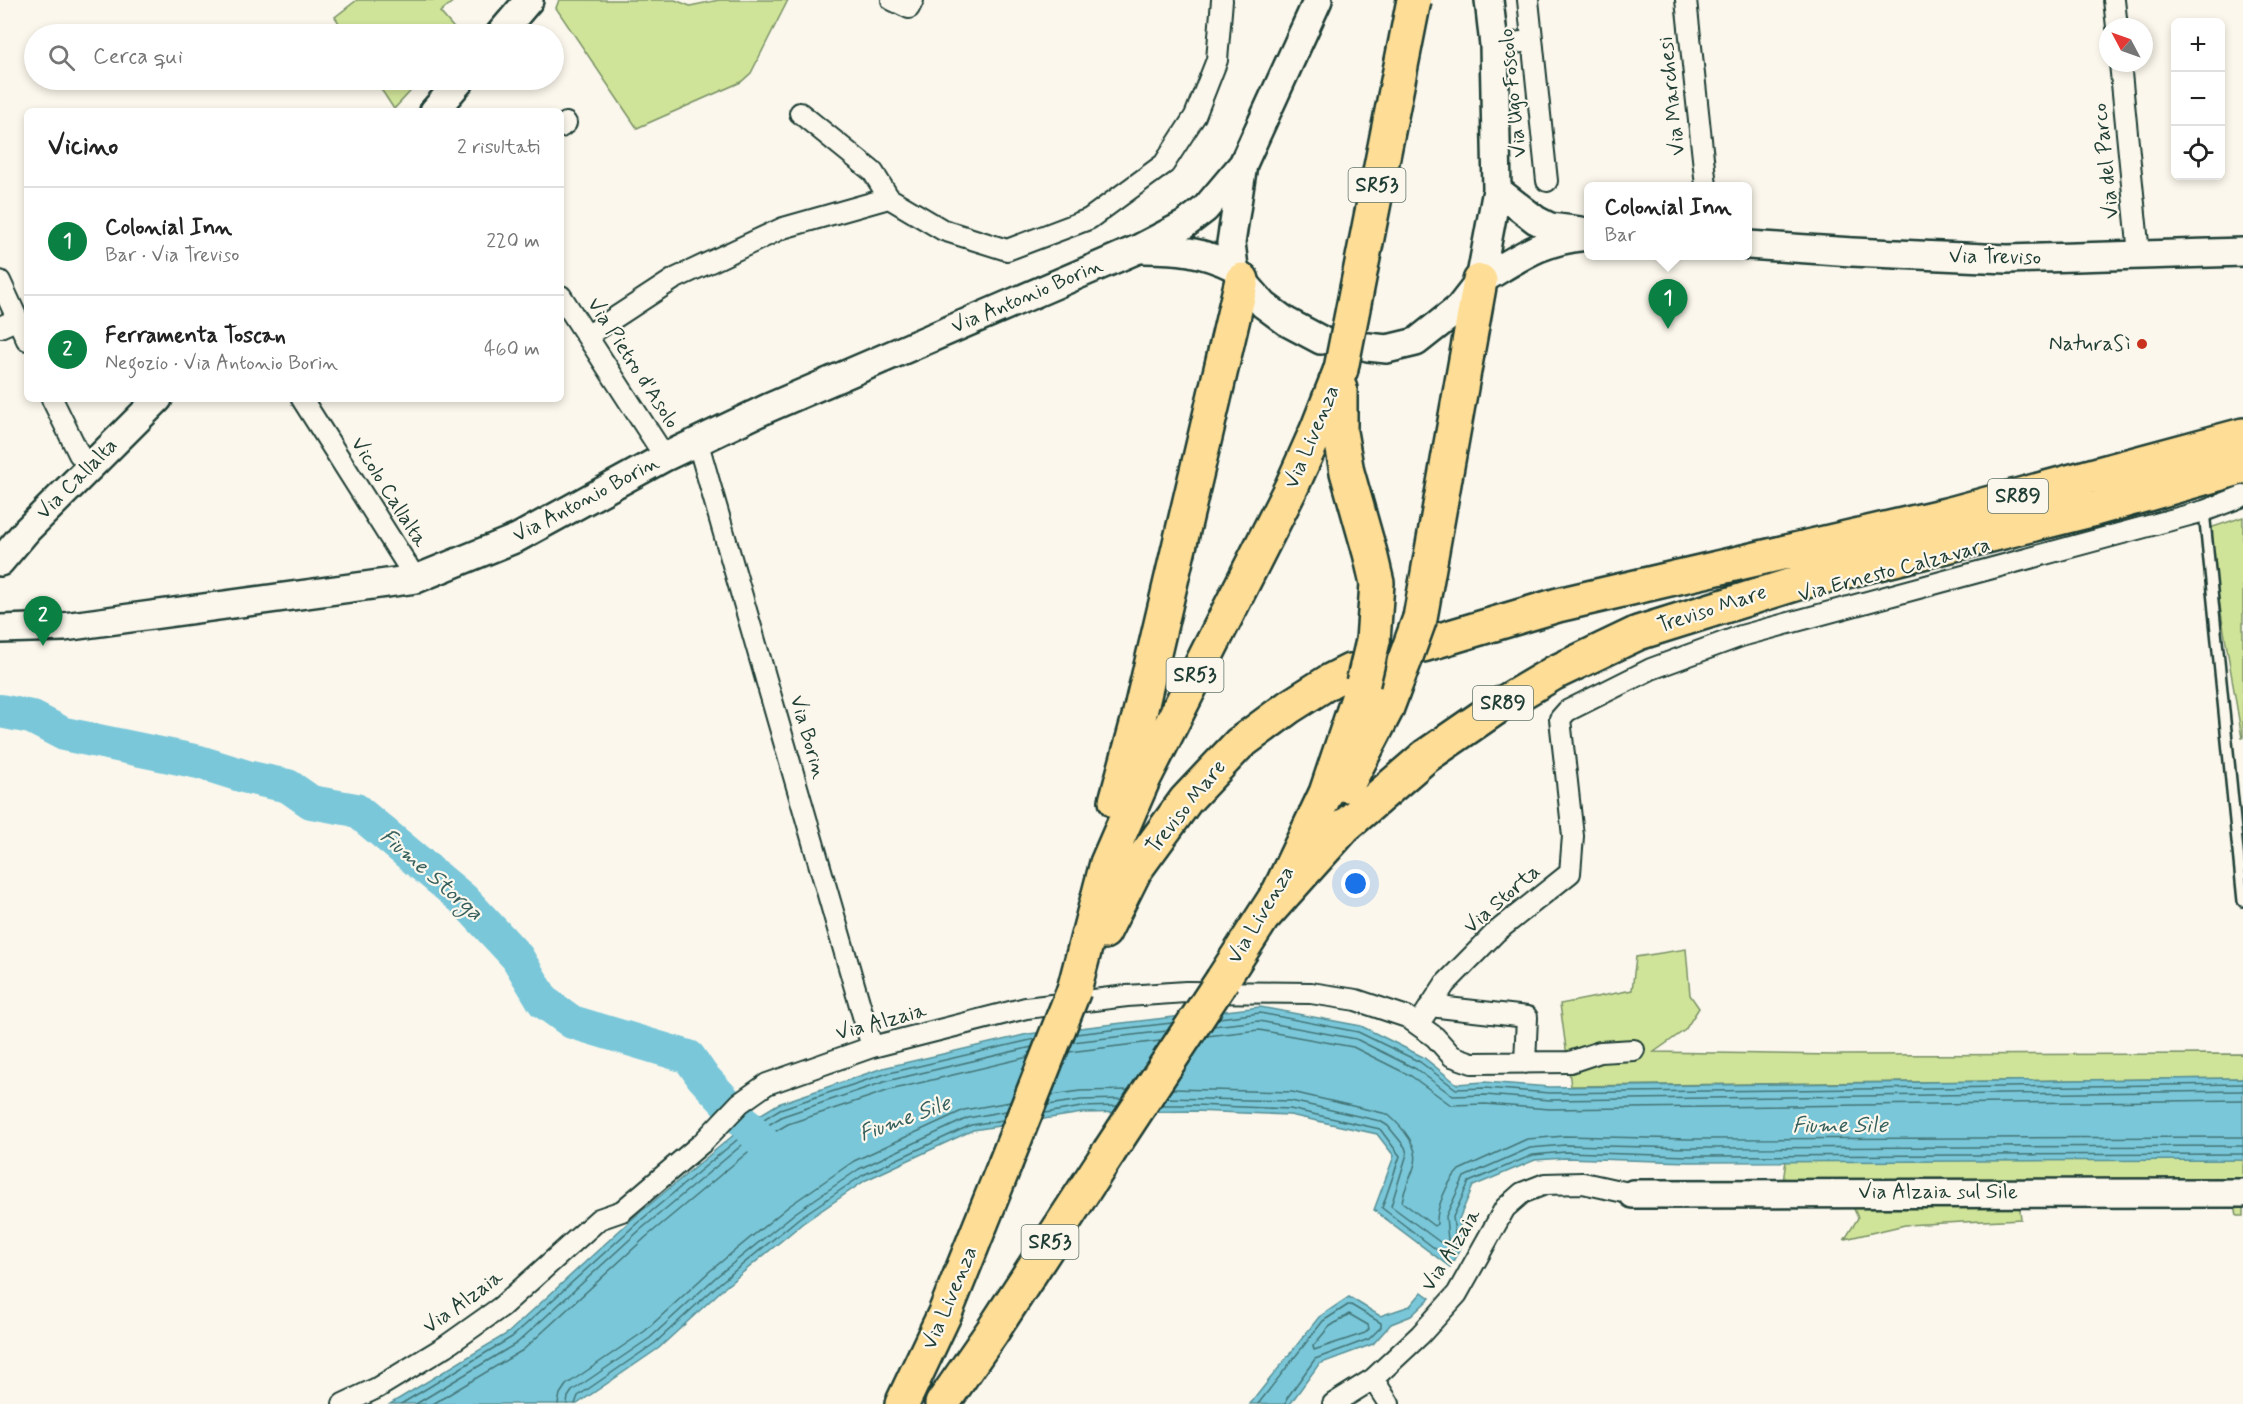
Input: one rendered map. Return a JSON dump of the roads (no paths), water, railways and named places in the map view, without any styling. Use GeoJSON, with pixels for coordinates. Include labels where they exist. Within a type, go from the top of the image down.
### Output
{"type":"FeatureCollection","features":[{"type":"Feature","properties":{"kind":"highway","name":"SR53"},"geometry":{"type":"LineString","coordinates":[[1341,369],[1414,0]]}},
{"type":"Feature","properties":{"kind":"highway"},"geometry":{"type":"LineString","coordinates":[[1107,863],[1105,843],[1139,717],[1238,274]]}},
{"type":"Feature","properties":{"kind":"highway"},"geometry":{"type":"LineString","coordinates":[[1292,884],[1386,710],[1416,642],[1480,281]]}},
{"type":"Feature","properties":{"kind":"highway","name":"Via Livenza"},"geometry":{"type":"LineString","coordinates":[[942,1404],[992,1332],[1265,915],[1279,892],[1326,793],[1356,677],[1373,641],[1377,583],[1371,553],[1347,472],[1340,432],[1341,369]]}},
{"type":"Feature","properties":{"kind":"highway","name":"Via Livenza"},"geometry":{"type":"LineString","coordinates":[[902,1404],[945,1313],[1074,990],[1107,863],[1143,780],[1292,486],[1341,369]]}},
{"type":"Feature","properties":{"kind":"highway","name":"Treviso Mare"},"geometry":{"type":"LineString","coordinates":[[1416,642],[1558,605],[1950,514],[2243,435]]}},
{"type":"Feature","properties":{"kind":"highway","name":"Treviso Mare"},"geometry":{"type":"LineString","coordinates":[[1265,915],[1346,826],[1426,756],[1500,705],[1554,674],[1638,633],[1798,583],[2095,509],[2243,466]]}},
{"type":"Feature","properties":{"kind":"highway","name":"Treviso Mare"},"geometry":{"type":"LineString","coordinates":[[1074,990],[1135,870],[1186,800],[1239,744],[1289,707],[1330,681],[1356,677]]}},
{"type":"Feature","properties":{"kind":"main road"},"geometry":{"type":"LineString","coordinates":[[509,24],[529,0]]}},
{"type":"Feature","properties":{"kind":"main road"},"geometry":{"type":"LineString","coordinates":[[1318,0],[1243,164],[1231,243],[1238,274],[1264,305],[1287,322],[1321,340]]}},
{"type":"Feature","properties":{"kind":"main road"},"geometry":{"type":"LineString","coordinates":[[1480,281],[1497,190],[1494,45],[1489,0]]}},
{"type":"Feature","properties":{"kind":"main road"},"geometry":{"type":"LineString","coordinates":[[439,108],[453,90]]}},
{"type":"Feature","properties":{"kind":"main road","name":"Via Antonio Borin"},"geometry":{"type":"LineString","coordinates":[[0,629],[64,627],[416,579],[517,538],[697,440],[1138,249],[1184,225],[1205,209],[1243,164]]}},
{"type":"Feature","properties":{"kind":"main road"},"geometry":{"type":"LineString","coordinates":[[1497,190],[1536,220],[1550,227],[1584,234]]}},
{"type":"Feature","properties":{"kind":"main road"},"geometry":{"type":"LineString","coordinates":[[1368,347],[1387,349],[1416,342],[1459,308],[1480,281],[1546,244],[1584,236]]}},
{"type":"Feature","properties":{"kind":"main road","name":"Via Treviso"},"geometry":{"type":"LineString","coordinates":[[1752,246],[2007,259],[2243,252]]}},
{"type":"Feature","properties":{"kind":"main road","name":"Via Antonio Borin"},"geometry":{"type":"LineString","coordinates":[[1138,249],[1194,251],[1215,258],[1238,274]]}},
{"type":"Feature","properties":{"kind":"main road","name":"Via Callalta"},"geometry":{"type":"LineString","coordinates":[[0,562],[27,530],[155,402]]}},
{"type":"Feature","properties":{"kind":"main road","name":"Via Alzaia sul Sile"},"geometry":{"type":"LineString","coordinates":[[1633,1194],[2243,1193]]}},
{"type":"Feature","properties":{"kind":"street"},"geometry":{"type":"LineString","coordinates":[[892,0],[909,8],[913,0]]}},
{"type":"Feature","properties":{"kind":"street"},"geometry":{"type":"LineString","coordinates":[[800,113],[873,172],[889,198],[943,230],[1007,250],[1089,219],[1164,164],[1195,116],[1217,60],[1222,0]]}},
{"type":"Feature","properties":{"kind":"street","name":"Via Ugo Foscolo"},"geometry":{"type":"LineString","coordinates":[[1528,0],[1548,181]]}},
{"type":"Feature","properties":{"kind":"street","name":"Via Marchesi"},"geometry":{"type":"LineString","coordinates":[[1686,0],[1706,182]]}},
{"type":"Feature","properties":{"kind":"street"},"geometry":{"type":"LineString","coordinates":[[2114,0],[2116,18]]}},
{"type":"Feature","properties":{"kind":"street"},"geometry":{"type":"LineString","coordinates":[[1494,45],[1531,41]]}},
{"type":"Feature","properties":{"kind":"street","name":"Via del Parco"},"geometry":{"type":"LineString","coordinates":[[2121,72],[2139,254]]}},
{"type":"Feature","properties":{"kind":"street"},"geometry":{"type":"LineString","coordinates":[[587,336],[674,279],[783,228],[889,198]]}},
{"type":"Feature","properties":{"kind":"street"},"geometry":{"type":"LineString","coordinates":[[0,281],[9,323],[24,337]]}},
{"type":"Feature","properties":{"kind":"street","name":"Via Pietro d'Asolo"},"geometry":{"type":"LineString","coordinates":[[564,301],[665,457]]}},
{"type":"Feature","properties":{"kind":"street"},"geometry":{"type":"LineString","coordinates":[[53,402],[79,454],[90,467]]}},
{"type":"Feature","properties":{"kind":"street","name":"Vicolo Callalta"},"geometry":{"type":"LineString","coordinates":[[304,402],[416,579]]}},
{"type":"Feature","properties":{"kind":"street","name":"Via Borin"},"geometry":{"type":"LineString","coordinates":[[697,440],[872,1047]]}},
{"type":"Feature","properties":{"kind":"street","name":"Via Ernesto Calzavara"},"geometry":{"type":"LineString","coordinates":[[1567,711],[1651,669],[1741,636],[2204,511],[2243,496]]}},
{"type":"Feature","properties":{"kind":"street","name":"Via Storta"},"geometry":{"type":"LineString","coordinates":[[1418,1025],[1445,984],[1496,932],[1570,873],[1573,836],[1560,719],[1567,711]]}},
{"type":"Feature","properties":{"kind":"street","name":"Via Alzaia"},"geometry":{"type":"LineString","coordinates":[[343,1404],[377,1388],[446,1346],[501,1307],[599,1219],[622,1211],[702,1143],[740,1103],[767,1084],[872,1047],[1026,1008],[1186,992],[1311,993],[1356,1000],[1407,1017],[1436,1037],[1452,1056],[1473,1063],[1570,1062],[1600,1052],[1634,1050]]}},
{"type":"Feature","properties":{"kind":"street"},"geometry":{"type":"LineString","coordinates":[[1430,1006],[1527,1017],[1525,1064]]}},
{"type":"Feature","properties":{"kind":"street","name":"Via Alzaia"},"geometry":{"type":"LineString","coordinates":[[1333,1404],[1373,1379],[1420,1335],[1457,1294],[1505,1208],[1522,1193],[1545,1184],[1583,1183],[1633,1194]]}},
{"type":"Feature","properties":{"kind":"street"},"geometry":{"type":"LineString","coordinates":[[1373,1379],[1389,1404]]}},
{"type":"Feature","properties":{"kind":"lane"},"geometry":{"type":"LineString","coordinates":[[2204,511],[2243,901]]}},
{"type":"Feature","properties":{"kind":"water","name":"Fiume Sile"},"geometry":{"type":"Polygon","coordinates":[[[1260,1007],[1361,1026],[1423,1057],[1457,1084],[1484,1082],[1550,1087],[2243,1078],[2243,1160],[1688,1162],[1565,1158],[1535,1160],[1473,1186],[1459,1219],[1462,1244],[1450,1267],[1374,1210],[1394,1156],[1377,1134],[1290,1115],[1194,1111],[1082,1113],[973,1130],[866,1180],[803,1223],[724,1288],[659,1348],[577,1404],[390,1404],[508,1333],[631,1220],[753,1119],[778,1104],[883,1068],[1028,1034],[1260,1007]]]}},
{"type":"Feature","properties":{"kind":"water"},"geometry":{"type":"Polygon","coordinates":[[[1422,1292],[1430,1298],[1411,1316],[1391,1324],[1373,1344],[1319,1364],[1290,1404],[1250,1404],[1319,1317],[1349,1297],[1380,1316],[1410,1306],[1422,1292]]]}},
{"type":"Feature","properties":{"kind":"waterway","name":"Fiume Storga"},"geometry":{"type":"LineString","coordinates":[[0,711],[31,717],[64,734],[199,762],[247,777],[288,786],[311,802],[356,810],[463,899],[517,957],[544,1002],[572,1022],[689,1057],[702,1076],[778,1159]]}},
{"type":"Feature","properties":{"kind":"place","name":"Colonial Inn"},"geometry":{"type":"Point","coordinates":[1668,329]}},
{"type":"Feature","properties":{"kind":"place","name":"NaturaSì"},"geometry":{"type":"Point","coordinates":[2142,344]}},
{"type":"Feature","properties":{"kind":"place","name":"Ferramenta Toscan"},"geometry":{"type":"Point","coordinates":[43,646]}}]}
